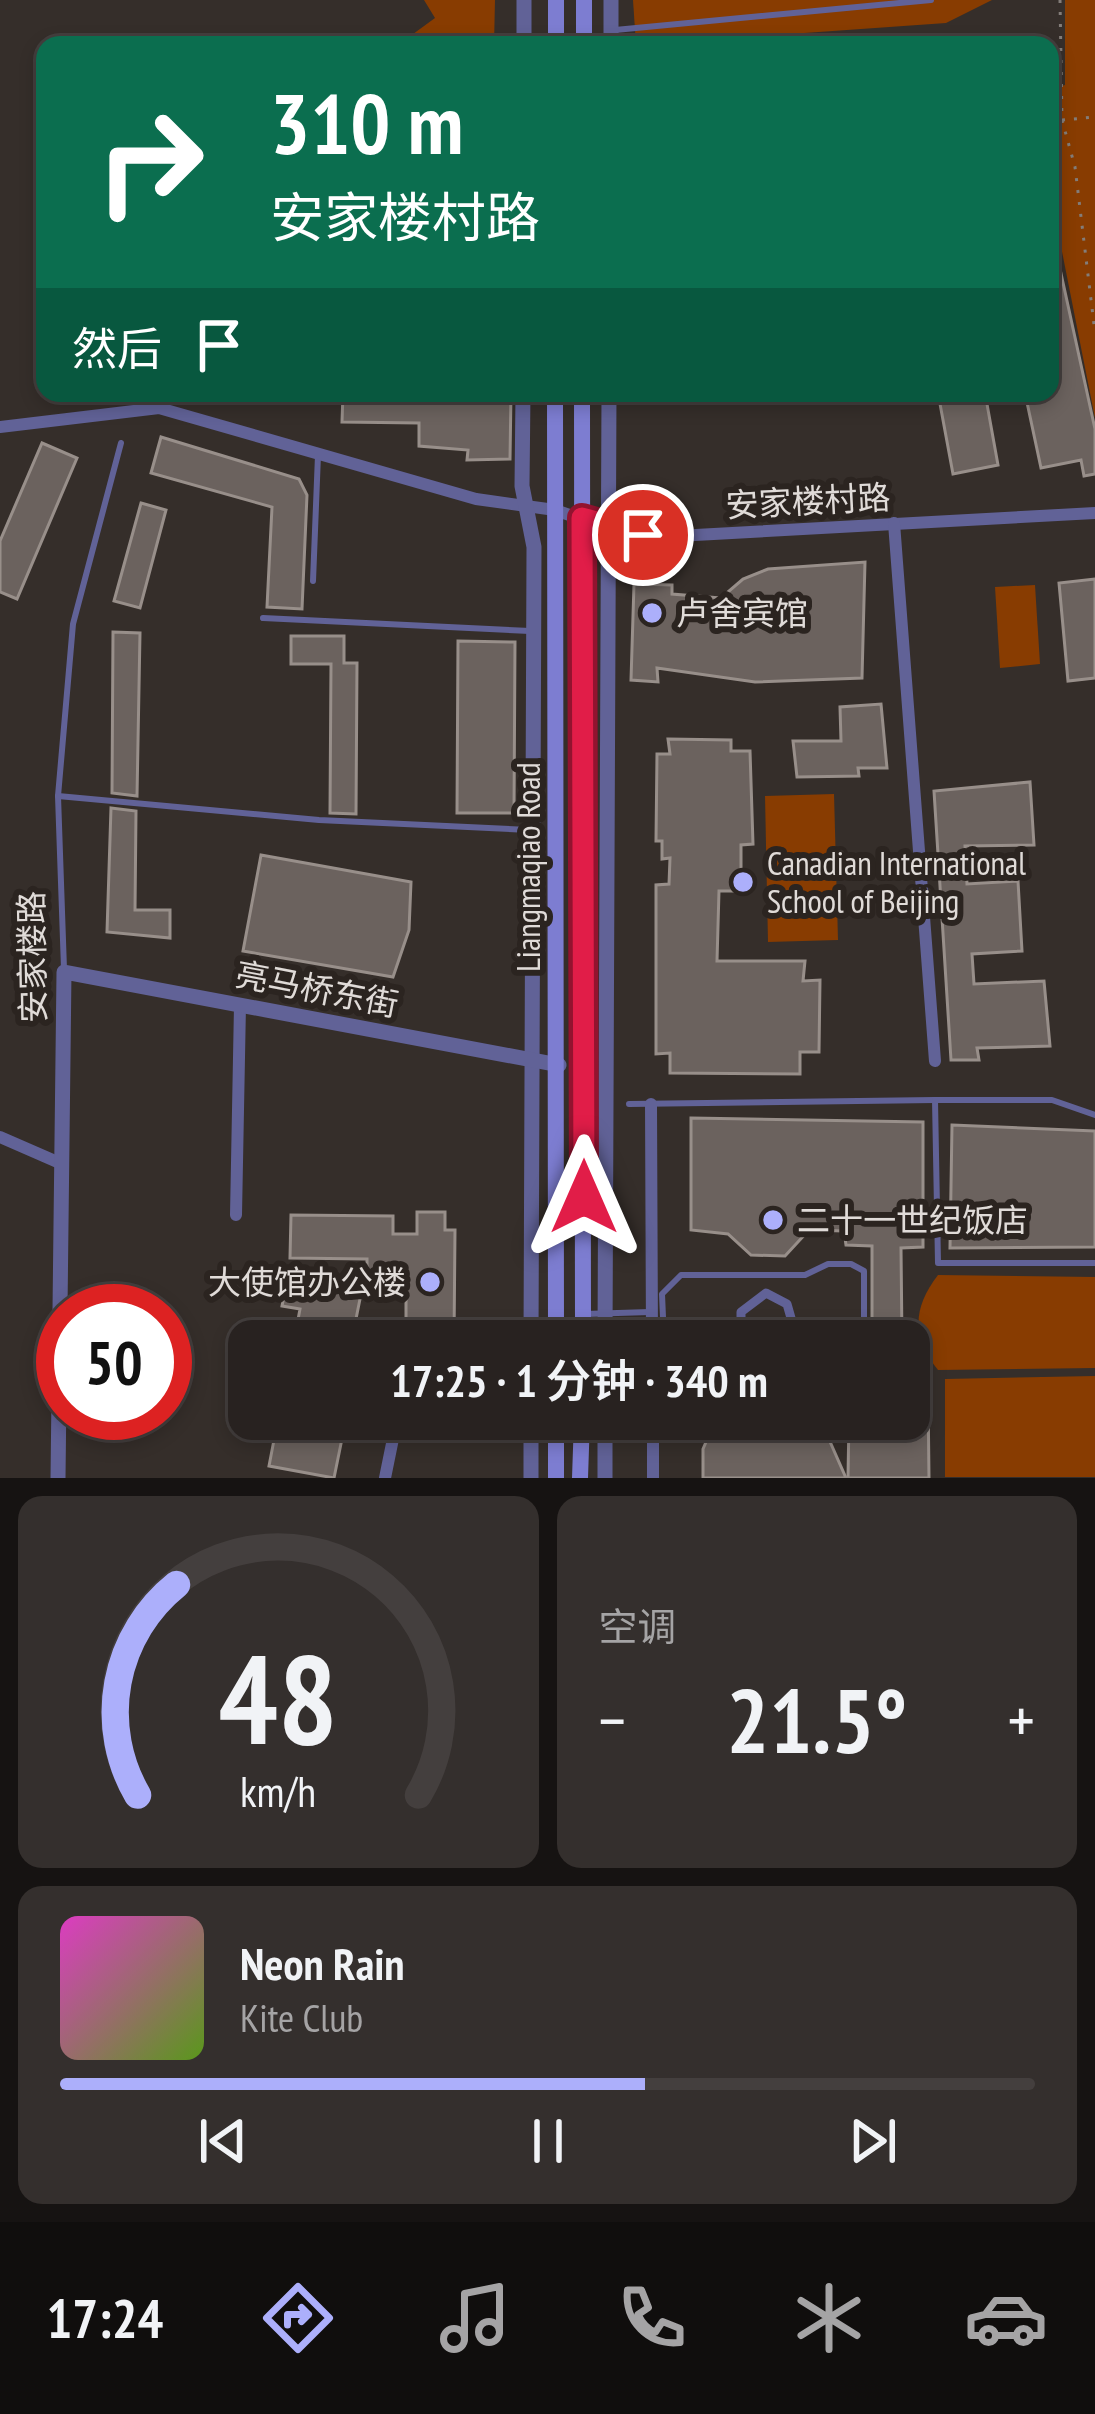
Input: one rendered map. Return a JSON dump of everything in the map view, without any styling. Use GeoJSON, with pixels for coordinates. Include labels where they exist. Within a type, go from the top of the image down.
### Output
{"type":"FeatureCollection","features":[{"type":"Feature","properties":{"kind":"main road"},"geometry":{"type":"LineString","coordinates":[[556,0],[556,36]]}},
{"type":"Feature","properties":{"kind":"main road"},"geometry":{"type":"LineString","coordinates":[[584,0],[584,36]]}},
{"type":"Feature","properties":{"kind":"main road","name":"Liangmaqiao Road"},"geometry":{"type":"LineString","coordinates":[[555,402],[556,1320]]}},
{"type":"Feature","properties":{"kind":"main road","name":"Liangmaqiao Road"},"geometry":{"type":"LineString","coordinates":[[582,402],[584,1320]]}},
{"type":"Feature","properties":{"kind":"main road"},"geometry":{"type":"LineString","coordinates":[[556,1440],[556,1478]]}},
{"type":"Feature","properties":{"kind":"main road"},"geometry":{"type":"LineString","coordinates":[[580,1478],[581,1440]]}},
{"type":"Feature","properties":{"kind":"street"},"geometry":{"type":"LineString","coordinates":[[524,0],[524,36]]}},
{"type":"Feature","properties":{"kind":"street"},"geometry":{"type":"LineString","coordinates":[[611,0],[611,36]]}},
{"type":"Feature","properties":{"kind":"street"},"geometry":{"type":"LineString","coordinates":[[523,402],[524,505],[534,547],[531,1320]]}},
{"type":"Feature","properties":{"kind":"street"},"geometry":{"type":"LineString","coordinates":[[605,1320],[608,402]]}},
{"type":"Feature","properties":{"kind":"street","name":"安家楼村路"},"geometry":{"type":"LineString","coordinates":[[0,427],[159,408],[476,499],[555,510],[609,529],[659,537],[1095,513]]}},
{"type":"Feature","properties":{"kind":"street"},"geometry":{"type":"LineString","coordinates":[[894,523],[935,1061]]}},
{"type":"Feature","properties":{"kind":"street","name":"亮马桥东街"},"geometry":{"type":"LineString","coordinates":[[64,972],[559,1065]]}},
{"type":"Feature","properties":{"kind":"street","name":"安家楼路"},"geometry":{"type":"LineString","coordinates":[[58,1478],[64,972]]}},
{"type":"Feature","properties":{"kind":"street"},"geometry":{"type":"LineString","coordinates":[[236,1215],[240,1005]]}},
{"type":"Feature","properties":{"kind":"street"},"geometry":{"type":"LineString","coordinates":[[651,1104],[655,1320]]}},
{"type":"Feature","properties":{"kind":"street"},"geometry":{"type":"LineString","coordinates":[[0,1137],[62,1164]]}},
{"type":"Feature","properties":{"kind":"street"},"geometry":{"type":"LineString","coordinates":[[743,1320],[741,1312],[750,1300],[766,1293],[787,1304],[790,1320]]}},
{"type":"Feature","properties":{"kind":"street"},"geometry":{"type":"LineString","coordinates":[[386,1478],[393,1440]]}},
{"type":"Feature","properties":{"kind":"street"},"geometry":{"type":"LineString","coordinates":[[531,1440],[531,1478]]}},
{"type":"Feature","properties":{"kind":"street"},"geometry":{"type":"LineString","coordinates":[[605,1440],[605,1478]]}},
{"type":"Feature","properties":{"kind":"street"},"geometry":{"type":"LineString","coordinates":[[653,1440],[653,1478]]}},
{"type":"Feature","properties":{"kind":"lane"},"geometry":{"type":"LineString","coordinates":[[628,36],[931,0]]}},
{"type":"Feature","properties":{"kind":"lane","name":"安家楼路"},"geometry":{"type":"LineString","coordinates":[[64,972],[58,796],[73,624],[122,443]]}},
{"type":"Feature","properties":{"kind":"lane"},"geometry":{"type":"LineString","coordinates":[[313,581],[318,455]]}},
{"type":"Feature","properties":{"kind":"lane"},"geometry":{"type":"LineString","coordinates":[[263,618],[533,631]]}},
{"type":"Feature","properties":{"kind":"lane"},"geometry":{"type":"LineString","coordinates":[[58,796],[319,820],[532,830]]}},
{"type":"Feature","properties":{"kind":"lane"},"geometry":{"type":"LineString","coordinates":[[935,1100],[938,1263],[1095,1263]]}},
{"type":"Feature","properties":{"kind":"lane"},"geometry":{"type":"LineString","coordinates":[[629,1104],[1052,1100],[1095,1115]]}},
{"type":"Feature","properties":{"kind":"lane"},"geometry":{"type":"LineString","coordinates":[[659,1320],[657,1308],[669,1282],[681,1275],[805,1275],[828,1264],[851,1264],[864,1271],[864,1320]]}},
{"type":"Feature","properties":{"kind":"lane"},"geometry":{"type":"LineString","coordinates":[[626,1320],[657,1308]]}},
{"type":"Feature","properties":{"kind":"path"},"geometry":{"type":"LineString","coordinates":[[1060,0],[1062,120],[1075,167],[1095,334]]}},
{"type":"Feature","properties":{"kind":"path"},"geometry":{"type":"LineString","coordinates":[[1062,120],[1095,117]]}},
{"type":"Feature","properties":{"kind":"shaded area"},"geometry":{"type":"Polygon","coordinates":[[[424,0],[495,0],[494,36],[410,36],[435,18],[424,0]]]}},
{"type":"Feature","properties":{"kind":"shaded area"},"geometry":{"type":"Polygon","coordinates":[[[633,0],[992,0],[946,23],[763,36],[635,36],[633,0]]]}},
{"type":"Feature","properties":{"kind":"shaded area"},"geometry":{"type":"Polygon","coordinates":[[[1065,0],[1095,0],[1095,418],[1059,236],[1059,87],[1065,85],[1065,0]]]}},
{"type":"Feature","properties":{"kind":"shaded area"},"geometry":{"type":"Polygon","coordinates":[[[1035,585],[1040,664],[1000,668],[995,587],[1035,585]]]}},
{"type":"Feature","properties":{"kind":"shaded area"},"geometry":{"type":"Polygon","coordinates":[[[834,794],[838,940],[768,942],[765,796],[834,794]]]}},
{"type":"Feature","properties":{"kind":"shaded area"},"geometry":{"type":"Polygon","coordinates":[[[938,1275],[1095,1277],[1095,1368],[938,1370],[930,1359],[930,1320],[918,1320],[938,1275]]]}},
{"type":"Feature","properties":{"kind":"shaded area"},"geometry":{"type":"Polygon","coordinates":[[[1095,1376],[1095,1477],[945,1477],[945,1379],[1095,1376]]]}},
{"type":"Feature","properties":{"kind":"building"},"geometry":{"type":"Polygon","coordinates":[[[1059,264],[1095,429],[1095,474],[1084,476],[1081,460],[1041,468],[1027,402],[1059,402],[1059,264]]]}},
{"type":"Feature","properties":{"kind":"building"},"geometry":{"type":"Polygon","coordinates":[[[343,402],[511,402],[510,459],[467,460],[468,450],[419,446],[419,423],[342,422],[343,402]]]}},
{"type":"Feature","properties":{"kind":"building"},"geometry":{"type":"Polygon","coordinates":[[[940,402],[987,402],[998,465],[953,474],[940,402]]]}},
{"type":"Feature","properties":{"kind":"building"},"geometry":{"type":"Polygon","coordinates":[[[161,437],[299,479],[307,495],[302,609],[267,607],[272,507],[151,473],[161,437]]]}},
{"type":"Feature","properties":{"kind":"building"},"geometry":{"type":"Polygon","coordinates":[[[42,443],[77,458],[17,599],[0,592],[0,541],[42,443]]]}},
{"type":"Feature","properties":{"kind":"building"},"geometry":{"type":"Polygon","coordinates":[[[141,503],[166,510],[140,608],[114,601],[141,503]]]}},
{"type":"Feature","properties":{"kind":"building"},"geometry":{"type":"Polygon","coordinates":[[[865,562],[862,678],[755,682],[657,668],[658,682],[631,680],[634,584],[672,585],[672,594],[721,598],[743,579],[768,569],[865,562]]]}},
{"type":"Feature","properties":{"kind":"building"},"geometry":{"type":"Polygon","coordinates":[[[1095,579],[1095,678],[1068,681],[1059,583],[1095,579]]]}},
{"type":"Feature","properties":{"kind":"building"},"geometry":{"type":"Polygon","coordinates":[[[113,632],[140,633],[137,796],[112,793],[113,632]]]}},
{"type":"Feature","properties":{"kind":"building"},"geometry":{"type":"Polygon","coordinates":[[[291,636],[344,636],[344,663],[357,663],[356,814],[330,813],[331,664],[291,664],[291,636]]]}},
{"type":"Feature","properties":{"kind":"building"},"geometry":{"type":"Polygon","coordinates":[[[458,641],[515,642],[514,813],[457,813],[458,641]]]}},
{"type":"Feature","properties":{"kind":"building"},"geometry":{"type":"Polygon","coordinates":[[[881,704],[887,768],[858,768],[859,776],[797,777],[793,741],[841,741],[840,707],[881,704]]]}},
{"type":"Feature","properties":{"kind":"building"},"geometry":{"type":"Polygon","coordinates":[[[668,739],[731,740],[731,751],[750,751],[753,844],[741,845],[741,891],[719,891],[717,961],[805,961],[803,981],[820,980],[819,1052],[800,1052],[800,1074],[670,1073],[670,1053],[656,1054],[656,885],[669,884],[670,858],[662,859],[662,841],[656,841],[657,754],[670,754],[668,739]]]}},
{"type":"Feature","properties":{"kind":"building"},"geometry":{"type":"Polygon","coordinates":[[[1030,782],[1034,845],[965,846],[967,884],[1018,881],[1022,951],[972,954],[974,984],[1044,981],[1050,1046],[977,1048],[979,1060],[951,1060],[934,791],[1030,782]]]}},
{"type":"Feature","properties":{"kind":"building"},"geometry":{"type":"Polygon","coordinates":[[[111,808],[136,811],[135,910],[170,910],[170,938],[107,932],[111,808]]]}},
{"type":"Feature","properties":{"kind":"building"},"geometry":{"type":"Polygon","coordinates":[[[261,855],[411,882],[409,930],[393,977],[243,951],[261,855]]]}},
{"type":"Feature","properties":{"kind":"building"},"geometry":{"type":"Polygon","coordinates":[[[691,1118],[923,1122],[923,1247],[901,1248],[902,1320],[872,1320],[872,1246],[846,1245],[844,1231],[809,1230],[785,1256],[751,1255],[728,1234],[691,1230],[691,1118]]]}},
{"type":"Feature","properties":{"kind":"building"},"geometry":{"type":"Polygon","coordinates":[[[952,1125],[1095,1131],[1095,1247],[950,1248],[952,1125]]]}},
{"type":"Feature","properties":{"kind":"building"},"geometry":{"type":"Polygon","coordinates":[[[417,1212],[445,1212],[445,1230],[455,1230],[454,1320],[406,1320],[406,1281],[367,1280],[367,1259],[290,1258],[291,1215],[393,1216],[393,1234],[417,1234],[417,1212]]]}},
{"type":"Feature","properties":{"kind":"building"},"geometry":{"type":"Polygon","coordinates":[[[289,1269],[363,1284],[356,1319],[365,1320],[298,1320],[300,1309],[282,1306],[289,1269]]]}},
{"type":"Feature","properties":{"kind":"building"},"geometry":{"type":"Polygon","coordinates":[[[274,1440],[342,1440],[334,1478],[269,1466],[274,1440]]]}},
{"type":"Feature","properties":{"kind":"building"},"geometry":{"type":"Polygon","coordinates":[[[707,1440],[829,1440],[846,1478],[703,1478],[707,1440]]]}},
{"type":"Feature","properties":{"kind":"building"},"geometry":{"type":"Polygon","coordinates":[[[849,1440],[929,1440],[929,1478],[848,1478],[849,1440]]]}},
{"type":"Feature","properties":{"kind":"place","name":"卢舍宾馆"},"geometry":{"type":"Point","coordinates":[652,613]}},
{"type":"Feature","properties":{"kind":"place","name":"Canadian International School of Beijing"},"geometry":{"type":"Point","coordinates":[743,882]}},
{"type":"Feature","properties":{"kind":"place","name":"二十一世纪饭店"},"geometry":{"type":"Point","coordinates":[773,1220]}},
{"type":"Feature","properties":{"kind":"place","name":"大使馆办公楼"},"geometry":{"type":"Point","coordinates":[430,1282]}},
{"type":"Feature","properties":{"kind":"route"},"geometry":{"type":"LineString","coordinates":[[584,1197],[582,518],[643,535]]}}]}
